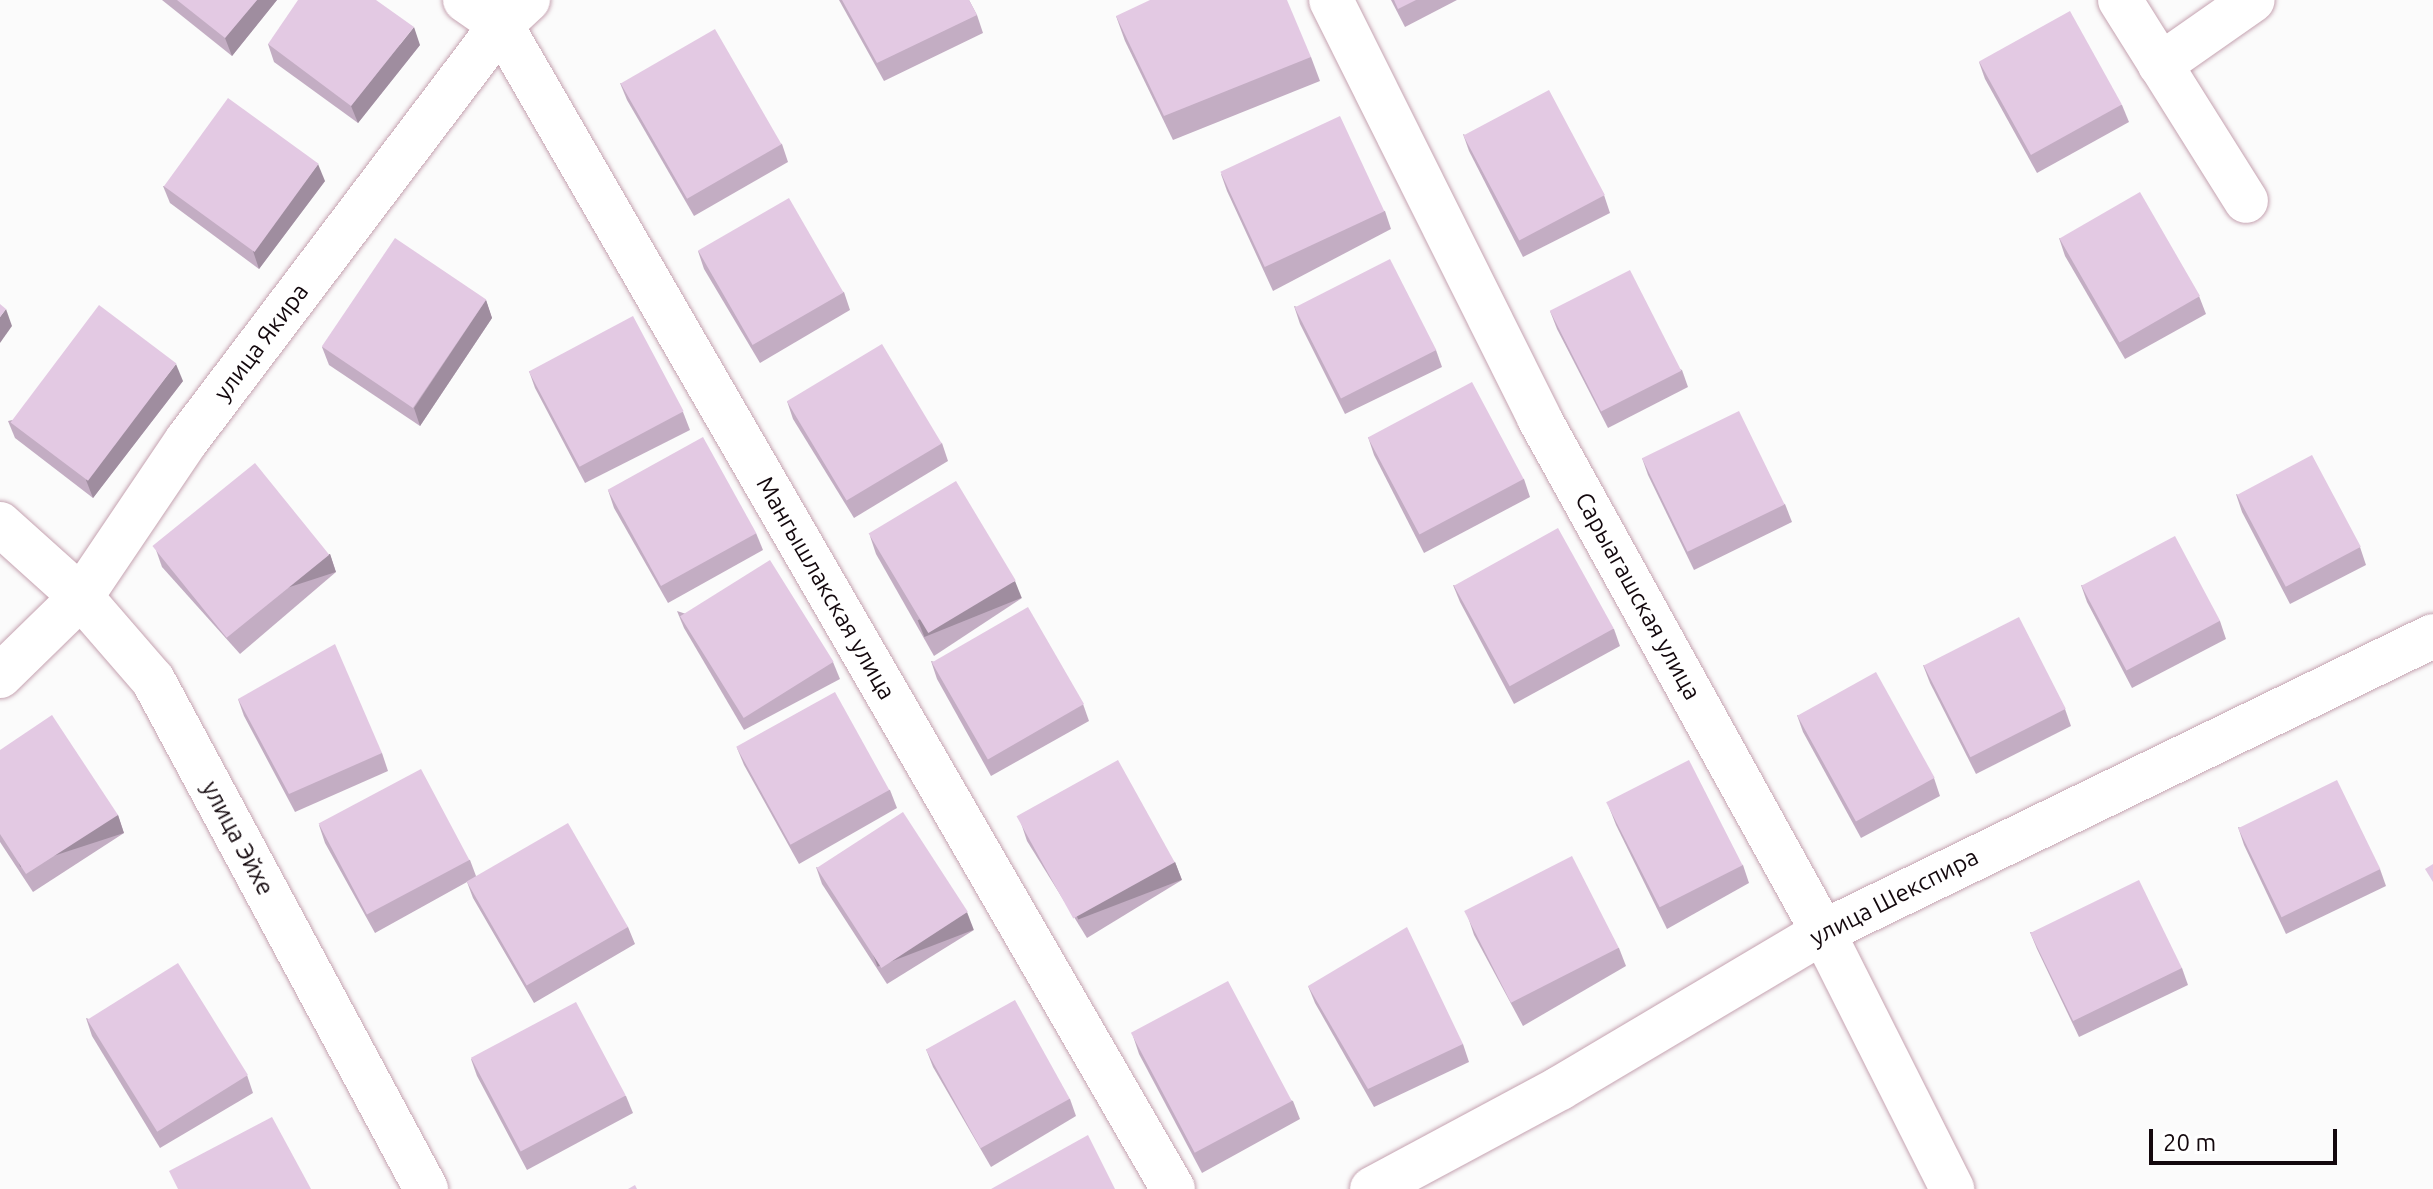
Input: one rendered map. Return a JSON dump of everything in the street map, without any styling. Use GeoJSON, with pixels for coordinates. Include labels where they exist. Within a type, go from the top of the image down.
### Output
{"type":"FeatureCollection","features":[{"type":"Feature","properties":{"kind":"street","name":"Мангышлакская улица"},"geometry":{"type":"LineString","coordinates":[[465,0],[517,10],[1173,1189]]}},
{"type":"Feature","properties":{"kind":"street","name":"Сарыагашская улица"},"geometry":{"type":"LineString","coordinates":[[1331,0],[1539,418],[1823,932],[1952,1189]]}},
{"type":"Feature","properties":{"kind":"street"},"geometry":{"type":"LineString","coordinates":[[2120,0],[2246,201]]}},
{"type":"Feature","properties":{"kind":"street"},"geometry":{"type":"LineString","coordinates":[[2160,65],[2253,0]]}},
{"type":"Feature","properties":{"kind":"street","name":"улица Якира"},"geometry":{"type":"LineString","coordinates":[[0,676],[81,597],[187,440],[517,10]]}},
{"type":"Feature","properties":{"kind":"street","name":"улица Эйхе"},"geometry":{"type":"LineString","coordinates":[[0,524],[81,597],[153,680],[426,1189]]}},
{"type":"Feature","properties":{"kind":"street","name":"улица Шекспира"},"geometry":{"type":"LineString","coordinates":[[1372,1189],[1560,1088],[1823,932],[2433,636]]}},
{"type":"Feature","properties":{"kind":"building"},"geometry":{"type":"Polygon","coordinates":[[[177,0],[257,0],[225,38],[177,0]]]}},
{"type":"Feature","properties":{"kind":"building"},"geometry":{"type":"Polygon","coordinates":[[[298,0],[376,0],[414,27],[351,106],[268,44],[298,0]]]}},
{"type":"Feature","properties":{"kind":"building"},"geometry":{"type":"Polygon","coordinates":[[[842,0],[969,0],[977,15],[877,63],[842,0]]]}},
{"type":"Feature","properties":{"kind":"building"},"geometry":{"type":"Polygon","coordinates":[[[1150,0],[1287,0],[1311,57],[1164,116],[1116,16],[1150,0]]]}},
{"type":"Feature","properties":{"kind":"building"},"geometry":{"type":"Polygon","coordinates":[[[1394,0],[1416,0],[1398,9],[1394,0]]]}},
{"type":"Feature","properties":{"kind":"building"},"geometry":{"type":"Polygon","coordinates":[[[2070,11],[2122,105],[2031,155],[1979,61],[2070,11]]]}},
{"type":"Feature","properties":{"kind":"building"},"geometry":{"type":"Polygon","coordinates":[[[715,29],[782,144],[687,199],[621,84],[715,29]]]}},
{"type":"Feature","properties":{"kind":"building"},"geometry":{"type":"Polygon","coordinates":[[[1549,90],[1605,195],[1519,241],[1463,136],[1549,90]]]}},
{"type":"Feature","properties":{"kind":"building"},"geometry":{"type":"Polygon","coordinates":[[[228,98],[319,164],[255,252],[164,186],[228,98]]]}},
{"type":"Feature","properties":{"kind":"building"},"geometry":{"type":"Polygon","coordinates":[[[1340,116],[1384,211],[1265,267],[1220,172],[1340,116]]]}},
{"type":"Feature","properties":{"kind":"building"},"geometry":{"type":"Polygon","coordinates":[[[2140,192],[2200,296],[2119,342],[2059,238],[2140,192]]]}},
{"type":"Feature","properties":{"kind":"building"},"geometry":{"type":"Polygon","coordinates":[[[789,198],[844,292],[753,345],[698,250],[789,198]]]}},
{"type":"Feature","properties":{"kind":"building"},"geometry":{"type":"Polygon","coordinates":[[[395,238],[486,300],[413,408],[322,347],[395,238]]]}},
{"type":"Feature","properties":{"kind":"building"},"geometry":{"type":"Polygon","coordinates":[[[1390,259],[1436,350],[1341,398],[1295,308],[1390,259]]]}},
{"type":"Feature","properties":{"kind":"building"},"geometry":{"type":"Polygon","coordinates":[[[1630,270],[1681,371],[1601,412],[1550,311],[1630,270]]]}},
{"type":"Feature","properties":{"kind":"building"},"geometry":{"type":"Polygon","coordinates":[[[99,305],[176,363],[88,481],[11,422],[99,305]]]}},
{"type":"Feature","properties":{"kind":"building"},"geometry":{"type":"Polygon","coordinates":[[[633,316],[684,411],[580,467],[529,371],[633,316]]]}},
{"type":"Feature","properties":{"kind":"building"},"geometry":{"type":"Polygon","coordinates":[[[882,344],[942,443],[847,501],[787,401],[882,344]]]}},
{"type":"Feature","properties":{"kind":"building"},"geometry":{"type":"Polygon","coordinates":[[[1472,382],[1524,479],[1419,535],[1368,437],[1472,382]]]}},
{"type":"Feature","properties":{"kind":"building"},"geometry":{"type":"Polygon","coordinates":[[[1739,411],[1785,504],[1688,552],[1642,458],[1739,411]]]}},
{"type":"Feature","properties":{"kind":"building"},"geometry":{"type":"Polygon","coordinates":[[[703,437],[756,533],[661,586],[608,490],[703,437]]]}},
{"type":"Feature","properties":{"kind":"building"},"geometry":{"type":"Polygon","coordinates":[[[2312,455],[2361,547],[2286,587],[2237,495],[2312,455]]]}},
{"type":"Feature","properties":{"kind":"building"},"geometry":{"type":"Polygon","coordinates":[[[255,463],[329,555],[227,638],[152,546],[255,463]]]}},
{"type":"Feature","properties":{"kind":"building"},"geometry":{"type":"Polygon","coordinates":[[[956,481],[1016,580],[928,633],[869,534],[956,481]]]}},
{"type":"Feature","properties":{"kind":"building"},"geometry":{"type":"Polygon","coordinates":[[[1558,528],[1614,629],[1510,686],[1454,586],[1558,528]]]}},
{"type":"Feature","properties":{"kind":"building"},"geometry":{"type":"Polygon","coordinates":[[[2175,536],[2220,621],[2126,671],[2081,586],[2175,536]]]}},
{"type":"Feature","properties":{"kind":"building"},"geometry":{"type":"Polygon","coordinates":[[[770,560],[834,662],[744,718],[680,616],[770,560]]]}},
{"type":"Feature","properties":{"kind":"building"},"geometry":{"type":"Polygon","coordinates":[[[1028,607],[1084,704],[988,759],[932,662],[1028,607]]]}},
{"type":"Feature","properties":{"kind":"building"},"geometry":{"type":"Polygon","coordinates":[[[2019,617],[2066,709],[1970,757],[1924,666],[2019,617]]]}},
{"type":"Feature","properties":{"kind":"building"},"geometry":{"type":"Polygon","coordinates":[[[335,644],[382,753],[289,794],[238,699],[335,644]]]}},
{"type":"Feature","properties":{"kind":"building"},"geometry":{"type":"Polygon","coordinates":[[[1876,672],[1935,778],[1856,821],[1797,716],[1876,672]]]}},
{"type":"Feature","properties":{"kind":"building"},"geometry":{"type":"Polygon","coordinates":[[[835,692],[889,790],[790,845],[736,747],[835,692]]]}},
{"type":"Feature","properties":{"kind":"building"},"geometry":{"type":"Polygon","coordinates":[[[52,715],[118,815],[26,874],[0,834],[0,750],[52,715]]]}},
{"type":"Feature","properties":{"kind":"building"},"geometry":{"type":"Polygon","coordinates":[[[1118,760],[1175,862],[1073,919],[1017,816],[1118,760]]]}},
{"type":"Feature","properties":{"kind":"building"},"geometry":{"type":"Polygon","coordinates":[[[1689,760],[1743,865],[1660,907],[1606,802],[1689,760]]]}},
{"type":"Feature","properties":{"kind":"building"},"geometry":{"type":"Polygon","coordinates":[[[421,769],[469,860],[367,914],[319,823],[421,769]]]}},
{"type":"Feature","properties":{"kind":"building"},"geometry":{"type":"Polygon","coordinates":[[[2337,780],[2380,869],[2282,917],[2238,828],[2337,780]]]}},
{"type":"Feature","properties":{"kind":"building"},"geometry":{"type":"Polygon","coordinates":[[[903,812],[968,912],[881,968],[817,868],[903,812]]]}},
{"type":"Feature","properties":{"kind":"building"},"geometry":{"type":"Polygon","coordinates":[[[568,823],[628,927],[527,985],[467,882],[568,823]]]}},
{"type":"Feature","properties":{"kind":"building"},"geometry":{"type":"Polygon","coordinates":[[[1572,856],[1619,948],[1511,1003],[1464,911],[1572,856]]]}},
{"type":"Feature","properties":{"kind":"building"},"geometry":{"type":"Polygon","coordinates":[[[2433,864],[2433,882],[2425,869],[2433,864]]]}},
{"type":"Feature","properties":{"kind":"building"},"geometry":{"type":"Polygon","coordinates":[[[2139,880],[2182,968],[2073,1021],[2030,933],[2139,880]]]}},
{"type":"Feature","properties":{"kind":"building"},"geometry":{"type":"Polygon","coordinates":[[[1407,927],[1463,1044],[1368,1089],[1308,986],[1407,927]]]}},
{"type":"Feature","properties":{"kind":"building"},"geometry":{"type":"Polygon","coordinates":[[[178,963],[248,1075],[157,1132],[87,1020],[178,963]]]}},
{"type":"Feature","properties":{"kind":"building"},"geometry":{"type":"Polygon","coordinates":[[[1228,981],[1292,1101],[1195,1153],[1131,1033],[1228,981]]]}},
{"type":"Feature","properties":{"kind":"building"},"geometry":{"type":"Polygon","coordinates":[[[1015,1000],[1070,1099],[981,1148],[926,1049],[1015,1000]]]}},
{"type":"Feature","properties":{"kind":"building"},"geometry":{"type":"Polygon","coordinates":[[[576,1002],[626,1096],[521,1151],[471,1058],[576,1002]]]}},
{"type":"Feature","properties":{"kind":"building"},"geometry":{"type":"Polygon","coordinates":[[[272,1117],[311,1189],[178,1189],[169,1171],[272,1117]]]}},
{"type":"Feature","properties":{"kind":"building"},"geometry":{"type":"Polygon","coordinates":[[[1088,1135],[1115,1189],[991,1189],[1088,1135]]]}}]}
